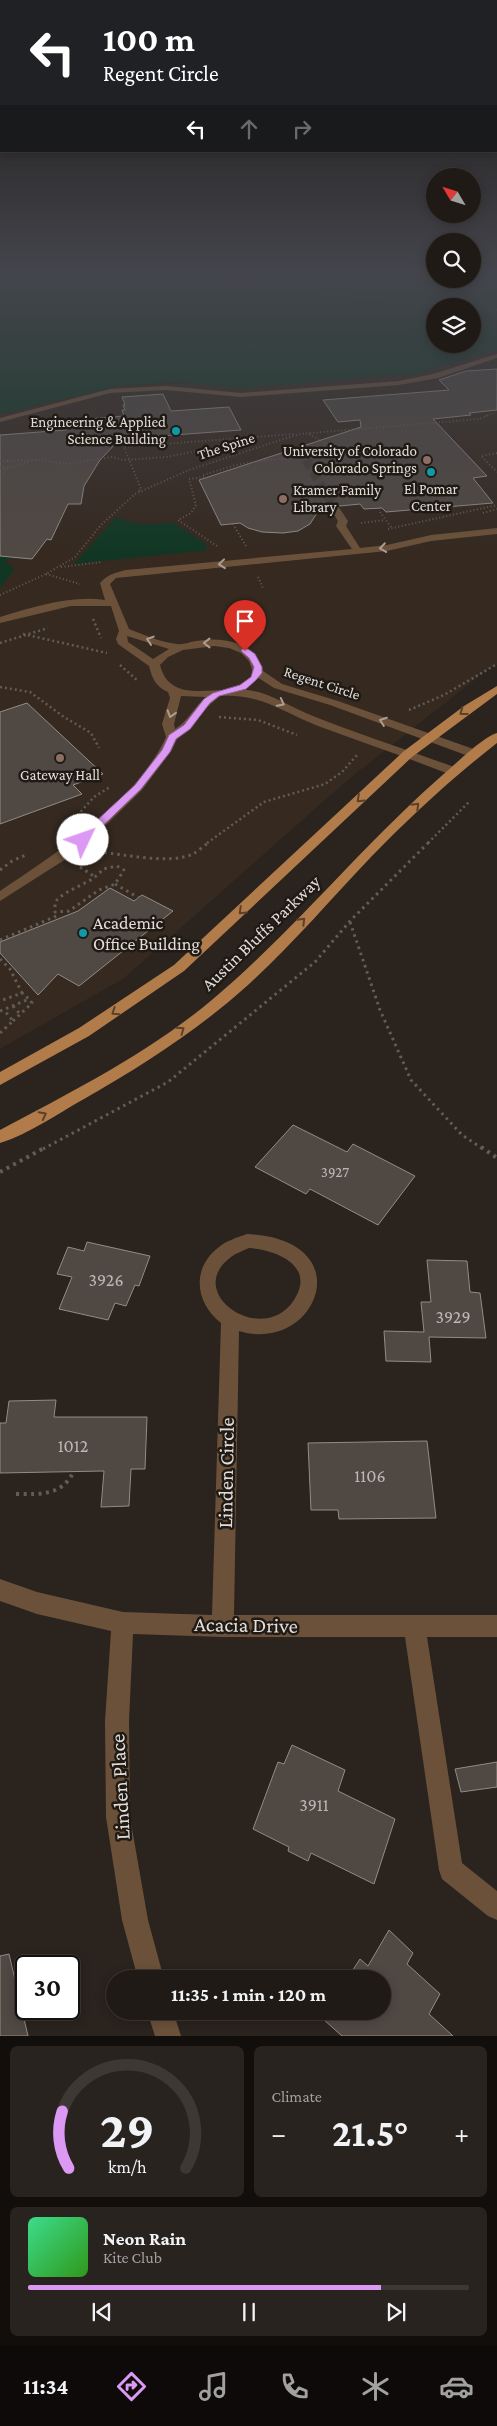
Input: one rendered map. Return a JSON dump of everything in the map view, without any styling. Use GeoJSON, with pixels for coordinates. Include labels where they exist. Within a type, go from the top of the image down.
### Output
{"type":"FeatureCollection","features":[{"type":"Feature","properties":{"kind":"main road","name":"Austin Bluffs Parkway"},"geometry":{"type":"LineString","coordinates":[[0,1079],[84,1032],[179,968],[408,754],[497,689]]}},
{"type":"Feature","properties":{"kind":"main road","name":"Austin Bluffs Parkway"},"geometry":{"type":"LineString","coordinates":[[0,1138],[64,1104],[186,1027],[242,981],[453,771],[497,737]]}},
{"type":"Feature","properties":{"kind":"street"},"geometry":{"type":"LineString","coordinates":[[0,420],[97,394],[130,389],[166,388],[242,395],[399,383],[435,376],[472,364]]}},
{"type":"Feature","properties":{"kind":"street"},"geometry":{"type":"LineString","coordinates":[[399,383],[406,389]]}},
{"type":"Feature","properties":{"kind":"street"},"geometry":{"type":"LineString","coordinates":[[374,392],[416,388]]}},
{"type":"Feature","properties":{"kind":"street"},"geometry":{"type":"LineString","coordinates":[[335,508],[343,522],[342,526],[358,551]]}},
{"type":"Feature","properties":{"kind":"street"},"geometry":{"type":"LineString","coordinates":[[172,737],[168,724],[176,698],[173,690],[157,678],[154,664],[123,644],[121,639],[124,631],[115,604],[110,599],[105,583],[108,578],[118,574],[387,548],[431,538],[497,531]]}},
{"type":"Feature","properties":{"kind":"street"},"geometry":{"type":"LineString","coordinates":[[0,620],[36,609],[69,603],[95,600],[115,604]]}},
{"type":"Feature","properties":{"kind":"street"},"geometry":{"type":"LineString","coordinates":[[124,631],[153,642],[176,647]]}},
{"type":"Feature","properties":{"kind":"street","name":"Regent Circle"},"geometry":{"type":"LineString","coordinates":[[154,664],[166,652],[176,647],[213,642],[237,647],[252,656],[256,662],[258,673],[278,686],[334,703],[475,754]]}},
{"type":"Feature","properties":{"kind":"street"},"geometry":{"type":"LineString","coordinates":[[234,690],[249,682],[258,673]]}},
{"type":"Feature","properties":{"kind":"street","name":"Regent Circle"},"geometry":{"type":"LineString","coordinates":[[173,690],[194,695],[216,694],[234,690],[268,697],[301,715],[453,771]]}},
{"type":"Feature","properties":{"kind":"street"},"geometry":{"type":"LineString","coordinates":[[0,897],[72,849],[104,821],[138,787],[166,750],[172,737],[187,727],[201,707],[216,694]]}},
{"type":"Feature","properties":{"kind":"street"},"geometry":{"type":"LineString","coordinates":[[262,1240],[278,1244],[292,1251],[302,1262],[308,1275],[308,1289],[304,1303],[294,1314],[280,1322],[263,1326],[245,1325],[230,1319],[219,1311],[211,1300],[207,1288],[212,1263],[221,1253],[247,1241],[262,1240]]}},
{"type":"Feature","properties":{"kind":"street","name":"Linden Circle"},"geometry":{"type":"LineString","coordinates":[[223,1626],[230,1319]]}},
{"type":"Feature","properties":{"kind":"street","name":"Acacia Drive"},"geometry":{"type":"LineString","coordinates":[[0,1590],[37,1603],[123,1623],[223,1626],[497,1626]]}},
{"type":"Feature","properties":{"kind":"street","name":"Linden Place"},"geometry":{"type":"LineString","coordinates":[[123,1623],[117,1721],[118,1817],[135,1920],[149,1970]]}},
{"type":"Feature","properties":{"kind":"street"},"geometry":{"type":"LineString","coordinates":[[414,1626],[452,1870],[497,1907]]}},
{"type":"Feature","properties":{"kind":"street"},"geometry":{"type":"LineString","coordinates":[[163,2020],[168,2036]]}},
{"type":"Feature","properties":{"kind":"path","name":"The Spine"},"geometry":{"type":"LineString","coordinates":[[0,595],[46,574],[75,557],[101,525],[135,494],[189,470],[299,434],[480,420],[497,412]]}},
{"type":"Feature","properties":{"kind":"path"},"geometry":{"type":"LineString","coordinates":[[224,551],[178,520],[191,513],[196,505],[189,479],[204,477],[203,474],[236,465],[335,454],[342,448],[332,448],[308,433]]}},
{"type":"Feature","properties":{"kind":"path"},"geometry":{"type":"LineString","coordinates":[[135,494],[141,489],[124,447],[299,434]]}},
{"type":"Feature","properties":{"kind":"path"},"geometry":{"type":"LineString","coordinates":[[0,461],[33,460],[64,464],[112,457],[128,460],[179,455],[239,439]]}},
{"type":"Feature","properties":{"kind":"path"},"geometry":{"type":"LineString","coordinates":[[497,453],[481,456],[497,472]]}},
{"type":"Feature","properties":{"kind":"path"},"geometry":{"type":"LineString","coordinates":[[0,468],[33,460]]}},
{"type":"Feature","properties":{"kind":"path"},"geometry":{"type":"LineString","coordinates":[[4,474],[6,468]]}},
{"type":"Feature","properties":{"kind":"path"},"geometry":{"type":"LineString","coordinates":[[380,512],[391,527]]}},
{"type":"Feature","properties":{"kind":"path"},"geometry":{"type":"LineString","coordinates":[[357,524],[385,520]]}},
{"type":"Feature","properties":{"kind":"path"},"geometry":{"type":"LineString","coordinates":[[233,524],[247,549]]}},
{"type":"Feature","properties":{"kind":"path"},"geometry":{"type":"LineString","coordinates":[[58,567],[111,561]]}},
{"type":"Feature","properties":{"kind":"path"},"geometry":{"type":"LineString","coordinates":[[46,574],[83,586]]}},
{"type":"Feature","properties":{"kind":"path"},"geometry":{"type":"LineString","coordinates":[[258,578],[262,588]]}},
{"type":"Feature","properties":{"kind":"path"},"geometry":{"type":"LineString","coordinates":[[21,633],[107,653]]}},
{"type":"Feature","properties":{"kind":"path"},"geometry":{"type":"LineString","coordinates":[[406,712],[444,695],[497,664]]}},
{"type":"Feature","properties":{"kind":"path"},"geometry":{"type":"LineString","coordinates":[[0,687],[30,692],[64,717],[91,733],[99,748]]}},
{"type":"Feature","properties":{"kind":"path"},"geometry":{"type":"LineString","coordinates":[[212,716],[258,720],[303,737]]}},
{"type":"Feature","properties":{"kind":"path"},"geometry":{"type":"LineString","coordinates":[[91,855],[98,852],[115,853],[156,860],[192,854],[264,802],[325,784],[342,772],[361,750]]}},
{"type":"Feature","properties":{"kind":"path"},"geometry":{"type":"LineString","coordinates":[[347,753],[364,760]]}},
{"type":"Feature","properties":{"kind":"path"},"geometry":{"type":"LineString","coordinates":[[69,825],[94,797],[112,786]]}},
{"type":"Feature","properties":{"kind":"path"},"geometry":{"type":"LineString","coordinates":[[0,1172],[168,1082],[315,962],[350,921],[470,801]]}},
{"type":"Feature","properties":{"kind":"path"},"geometry":{"type":"LineString","coordinates":[[0,870],[12,861],[28,854]]}},
{"type":"Feature","properties":{"kind":"path"},"geometry":{"type":"LineString","coordinates":[[76,864],[95,877]]}},
{"type":"Feature","properties":{"kind":"path"},"geometry":{"type":"LineString","coordinates":[[60,914],[55,912],[54,908],[58,897],[75,890],[82,883],[95,877],[103,869],[117,866],[124,870],[115,884]]}},
{"type":"Feature","properties":{"kind":"path"},"geometry":{"type":"LineString","coordinates":[[0,940],[60,914],[72,911],[105,885],[115,884],[139,898]]}},
{"type":"Feature","properties":{"kind":"path"},"geometry":{"type":"LineString","coordinates":[[350,921],[380,1010],[411,1080],[462,1135],[497,1158]]}},
{"type":"Feature","properties":{"kind":"path"},"geometry":{"type":"LineString","coordinates":[[0,959],[10,969],[22,993],[32,1003],[0,1034]]}},
{"type":"Feature","properties":{"kind":"path"},"geometry":{"type":"LineString","coordinates":[[0,1001],[22,993]]}},
{"type":"Feature","properties":{"kind":"path"},"geometry":{"type":"LineString","coordinates":[[13,1021],[2,1010],[29,999]]}},
{"type":"Feature","properties":{"kind":"path"},"geometry":{"type":"LineString","coordinates":[[13,1006],[20,1014]]}},
{"type":"Feature","properties":{"kind":"path"},"geometry":{"type":"LineString","coordinates":[[16,1494],[60,1491],[68,1485],[74,1471]]}},
{"type":"Feature","properties":{"kind":"shaded area"},"geometry":{"type":"Polygon","coordinates":[[[449,364],[497,364],[497,665],[487,670],[349,779],[123,979],[0,1049],[0,414],[119,386],[415,374],[449,364]]]}},
{"type":"Feature","properties":{"kind":"green space"},"geometry":{"type":"Polygon","coordinates":[[[0,364],[449,364],[415,374],[244,388],[176,382],[119,386],[0,414],[0,364]]]}},
{"type":"Feature","properties":{"kind":"green space"},"geometry":{"type":"Polygon","coordinates":[[[116,517],[138,524],[174,523],[207,545],[205,547],[208,550],[74,564],[116,517]]]}},
{"type":"Feature","properties":{"kind":"green space"},"geometry":{"type":"Polygon","coordinates":[[[0,556],[10,557],[5,564],[12,565],[14,570],[0,588],[0,556]]]}},
{"type":"Feature","properties":{"kind":"building"},"geometry":{"type":"Polygon","coordinates":[[[497,369],[497,410],[433,419],[487,476],[473,478],[493,503],[386,512],[382,508],[364,509],[360,504],[340,506],[334,503],[320,508],[310,524],[298,531],[283,533],[262,532],[248,528],[240,523],[221,525],[199,480],[361,427],[360,420],[338,422],[323,400],[449,390],[439,380],[466,371],[497,369]]]}},
{"type":"Feature","properties":{"kind":"building"},"geometry":{"type":"Polygon","coordinates":[[[163,394],[171,411],[229,407],[241,430],[120,439],[100,460],[84,486],[81,504],[68,504],[51,540],[47,539],[32,559],[0,556],[0,435],[66,430],[63,421],[124,416],[122,410],[125,410],[123,405],[125,405],[122,397],[163,394]]]}},
{"type":"Feature","properties":{"kind":"building"},"geometry":{"type":"Polygon","coordinates":[[[27,703],[103,774],[73,785],[82,794],[0,824],[0,712],[27,703]]]}},
{"type":"Feature","properties":{"kind":"building","name":"Academic Office Building"},"geometry":{"type":"Polygon","coordinates":[[[110,888],[134,901],[142,895],[173,911],[79,986],[58,974],[38,995],[0,953],[0,942],[78,911],[110,888]]]}},
{"type":"Feature","properties":{"kind":"building"},"geometry":{"type":"Polygon","coordinates":[[[293,1125],[347,1152],[353,1144],[415,1176],[378,1225],[310,1189],[306,1194],[255,1167],[293,1125]]]}},
{"type":"Feature","properties":{"kind":"building"},"geometry":{"type":"Polygon","coordinates":[[[87,1242],[150,1256],[139,1286],[135,1285],[126,1306],[115,1303],[108,1320],[59,1309],[72,1277],[57,1274],[68,1247],[84,1251],[87,1242]]]}},
{"type":"Feature","properties":{"kind":"building"},"geometry":{"type":"Polygon","coordinates":[[[427,1260],[467,1261],[470,1292],[480,1293],[486,1338],[429,1337],[431,1362],[386,1361],[384,1331],[424,1332],[421,1302],[431,1302],[427,1260]]]}},
{"type":"Feature","properties":{"kind":"building"},"geometry":{"type":"Polygon","coordinates":[[[56,1400],[54,1417],[147,1417],[145,1469],[131,1469],[129,1506],[101,1507],[104,1471],[0,1473],[0,1423],[6,1423],[9,1401],[56,1400]]]}},
{"type":"Feature","properties":{"kind":"building"},"geometry":{"type":"Polygon","coordinates":[[[427,1441],[436,1518],[339,1519],[338,1510],[311,1510],[308,1443],[427,1441]]]}},
{"type":"Feature","properties":{"kind":"building"},"geometry":{"type":"Polygon","coordinates":[[[292,1745],[345,1770],[338,1791],[395,1819],[374,1884],[311,1853],[308,1861],[288,1851],[289,1847],[253,1829],[278,1762],[284,1764],[292,1745]]]}},
{"type":"Feature","properties":{"kind":"building"},"geometry":{"type":"Polygon","coordinates":[[[497,1762],[497,1787],[461,1792],[455,1769],[497,1762]]]}},
{"type":"Feature","properties":{"kind":"building"},"geometry":{"type":"Polygon","coordinates":[[[389,1930],[413,1953],[407,1964],[440,1994],[429,2014],[453,2036],[342,2036],[324,2020],[391,2020],[391,1970],[353,1970],[360,1959],[368,1966],[389,1930]]]}},
{"type":"Feature","properties":{"kind":"building"},"geometry":{"type":"Polygon","coordinates":[[[9,1954],[15,1980],[15,2020],[24,2020],[28,2036],[0,2036],[0,1956],[9,1954]]]}},
{"type":"Feature","properties":{"kind":"tunnel"},"geometry":{"type":"LineString","coordinates":[[306,460],[335,508]]}},
{"type":"Feature","properties":{"kind":"place","name":"Engineering & Applied Science Building"},"geometry":{"type":"Point","coordinates":[176,431]}},
{"type":"Feature","properties":{"kind":"place","name":"University of Colorado Colorado Springs"},"geometry":{"type":"Point","coordinates":[427,460]}},
{"type":"Feature","properties":{"kind":"place","name":"El Pomar Center"},"geometry":{"type":"Point","coordinates":[431,472]}},
{"type":"Feature","properties":{"kind":"place","name":"Kramer Family Library"},"geometry":{"type":"Point","coordinates":[283,499]}},
{"type":"Feature","properties":{"kind":"place","name":"Gateway Hall"},"geometry":{"type":"Point","coordinates":[60,758]}},
{"type":"Feature","properties":{"kind":"place","name":"Academic Office Building"},"geometry":{"type":"Point","coordinates":[83,933]}},
{"type":"Feature","properties":{"kind":"route"},"geometry":{"type":"LineString","coordinates":[[83,840],[138,787],[155,767],[172,737],[187,727],[207,701],[216,694],[243,687],[254,678],[258,673],[258,667],[252,656],[245,651]]}}]}
